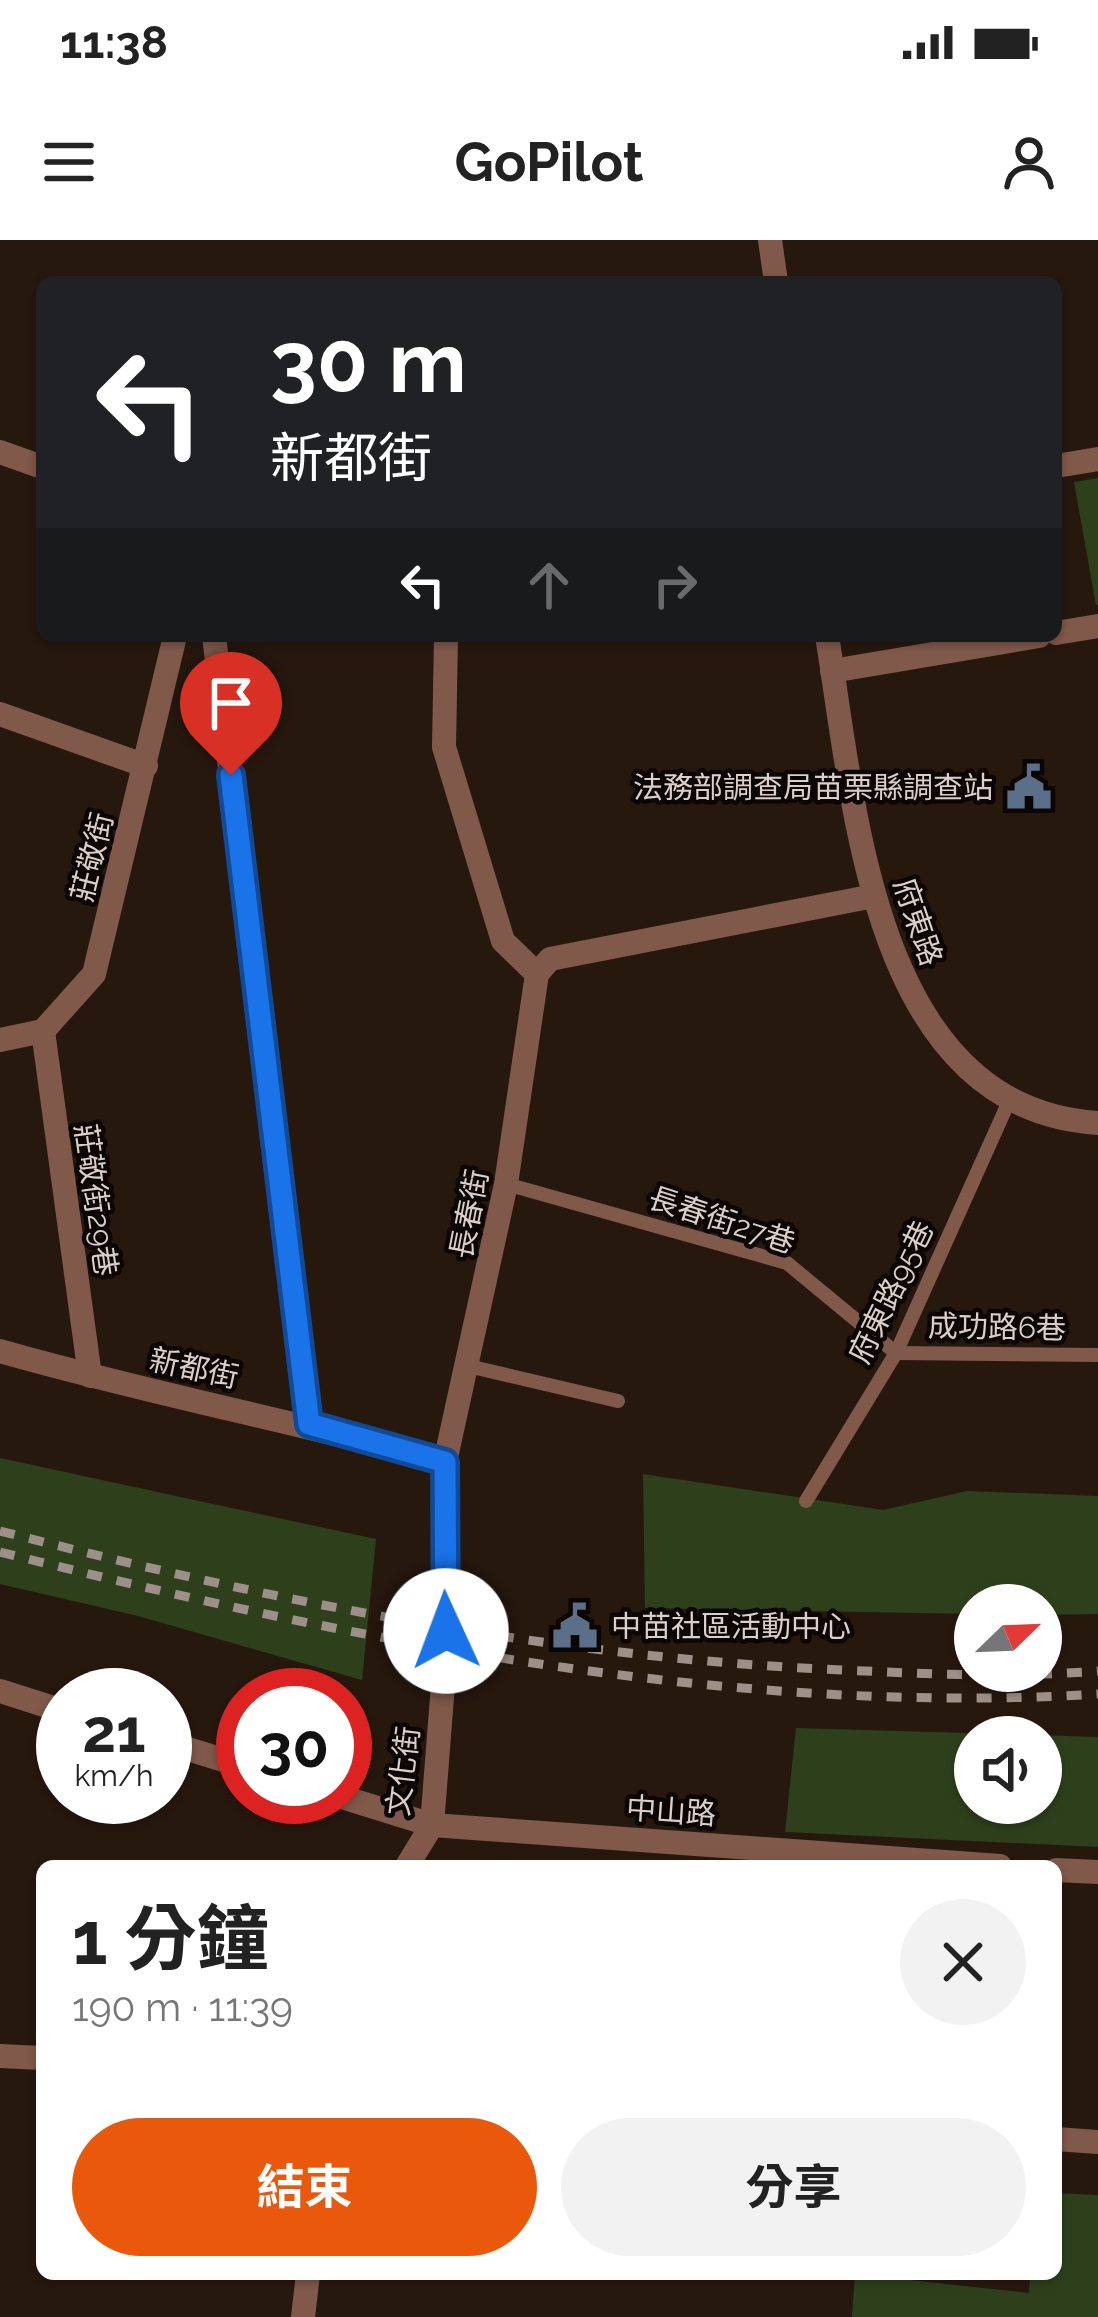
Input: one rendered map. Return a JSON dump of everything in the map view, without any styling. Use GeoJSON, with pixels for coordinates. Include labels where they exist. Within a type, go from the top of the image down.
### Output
{"type":"FeatureCollection","features":[{"type":"Feature","properties":{"kind":"street"},"geometry":{"type":"LineString","coordinates":[[770,240],[775,276]]}},
{"type":"Feature","properties":{"kind":"street"},"geometry":{"type":"LineString","coordinates":[[0,452],[36,465]]}},
{"type":"Feature","properties":{"kind":"street"},"geometry":{"type":"LineString","coordinates":[[1062,465],[1098,459]]}},
{"type":"Feature","properties":{"kind":"street"},"geometry":{"type":"LineString","coordinates":[[1062,632],[1098,626]]}},
{"type":"Feature","properties":{"kind":"street","name":"莊敬街"},"geometry":{"type":"LineString","coordinates":[[43,1031],[94,974],[174,642]]}},
{"type":"Feature","properties":{"kind":"street"},"geometry":{"type":"LineString","coordinates":[[215,642],[309,1424]]}},
{"type":"Feature","properties":{"kind":"street"},"geometry":{"type":"LineString","coordinates":[[446,642],[444,747],[503,941],[537,974],[550,959],[874,896]]}},
{"type":"Feature","properties":{"kind":"street","name":"府東路"},"geometry":{"type":"LineString","coordinates":[[827,642],[874,896],[895,964],[938,1036],[965,1066],[1010,1099],[1072,1122],[1098,1123]]}},
{"type":"Feature","properties":{"kind":"street"},"geometry":{"type":"LineString","coordinates":[[832,671],[906,647],[967,642]]}},
{"type":"Feature","properties":{"kind":"street"},"geometry":{"type":"LineString","coordinates":[[0,714],[146,766]]}},
{"type":"Feature","properties":{"kind":"street","name":"長春街"},"geometry":{"type":"LineString","coordinates":[[445,1462],[506,1184],[537,974]]}},
{"type":"Feature","properties":{"kind":"street"},"geometry":{"type":"LineString","coordinates":[[0,1040],[43,1031]]}},
{"type":"Feature","properties":{"kind":"street","name":"莊敬街29巷"},"geometry":{"type":"LineString","coordinates":[[43,1031],[89,1376]]}},
{"type":"Feature","properties":{"kind":"street","name":"新都街"},"geometry":{"type":"LineString","coordinates":[[0,1351],[89,1376],[309,1424],[445,1462]]}},
{"type":"Feature","properties":{"kind":"street","name":"文化街"},"geometry":{"type":"LineString","coordinates":[[411,1860],[432,1825],[446,1659],[445,1462]]}},
{"type":"Feature","properties":{"kind":"street"},"geometry":{"type":"LineString","coordinates":[[0,1691],[36,1702]]}},
{"type":"Feature","properties":{"kind":"street","name":"中山路"},"geometry":{"type":"LineString","coordinates":[[372,1806],[432,1825],[917,1860]]}},
{"type":"Feature","properties":{"kind":"street"},"geometry":{"type":"LineString","coordinates":[[1062,1870],[1098,1872]]}},
{"type":"Feature","properties":{"kind":"street"},"geometry":{"type":"LineString","coordinates":[[0,2056],[36,2058]]}},
{"type":"Feature","properties":{"kind":"street"},"geometry":{"type":"LineString","coordinates":[[1062,2139],[1098,2142]]}},
{"type":"Feature","properties":{"kind":"street"},"geometry":{"type":"LineString","coordinates":[[303,2317],[307,2280]]}},
{"type":"Feature","properties":{"kind":"lane","name":"府東路95巷"},"geometry":{"type":"LineString","coordinates":[[806,1501],[896,1354],[1010,1099]]}},
{"type":"Feature","properties":{"kind":"lane","name":"長春街27巷"},"geometry":{"type":"LineString","coordinates":[[506,1184],[787,1263],[896,1354]]}},
{"type":"Feature","properties":{"kind":"lane","name":"成功路6巷"},"geometry":{"type":"LineString","coordinates":[[896,1354],[1098,1355]]}},
{"type":"Feature","properties":{"kind":"lane"},"geometry":{"type":"LineString","coordinates":[[468,1366],[618,1401]]}},
{"type":"Feature","properties":{"kind":"green space"},"geometry":{"type":"Polygon","coordinates":[[[1098,478],[1098,605],[1096,605],[1074,482],[1098,478]]]}},
{"type":"Feature","properties":{"kind":"green space"},"geometry":{"type":"Polygon","coordinates":[[[0,1458],[376,1539],[363,1668],[320,1668],[138,1616],[0,1584],[0,1458]]]}},
{"type":"Feature","properties":{"kind":"green space"},"geometry":{"type":"Polygon","coordinates":[[[643,1474],[883,1510],[967,1491],[1098,1496],[1098,1614],[1062,1615],[1062,1584],[954,1584],[954,1614],[645,1608],[643,1474]]]}},
{"type":"Feature","properties":{"kind":"green space"},"geometry":{"type":"Polygon","coordinates":[[[796,1728],[954,1733],[954,1824],[1062,1824],[1062,1736],[1098,1737],[1098,1847],[785,1832],[796,1728]]]}},
{"type":"Feature","properties":{"kind":"green space"},"geometry":{"type":"Polygon","coordinates":[[[1062,2193],[1098,2195],[1098,2317],[852,2317],[855,2280],[910,2280],[1029,2293],[1030,2280],[1062,2280],[1062,2193]]]}},
{"type":"Feature","properties":{"kind":"railway"},"geometry":{"type":"LineString","coordinates":[[0,1531],[313,1603],[630,1653],[907,1673],[1098,1671]]}},
{"type":"Feature","properties":{"kind":"railway"},"geometry":{"type":"LineString","coordinates":[[0,1552],[268,1615],[544,1665],[823,1694],[961,1698],[1098,1694]]}},
{"type":"Feature","properties":{"kind":"place","name":"法務部調查局苗栗縣調查站"},"geometry":{"type":"Point","coordinates":[1029,787]}},
{"type":"Feature","properties":{"kind":"place","name":"中苗社區活動中心"},"geometry":{"type":"Point","coordinates":[575,1626]}},
{"type":"Feature","properties":{"kind":"route"},"geometry":{"type":"LineString","coordinates":[[231,775],[309,1424],[445,1462],[446,1631]]}}]}
